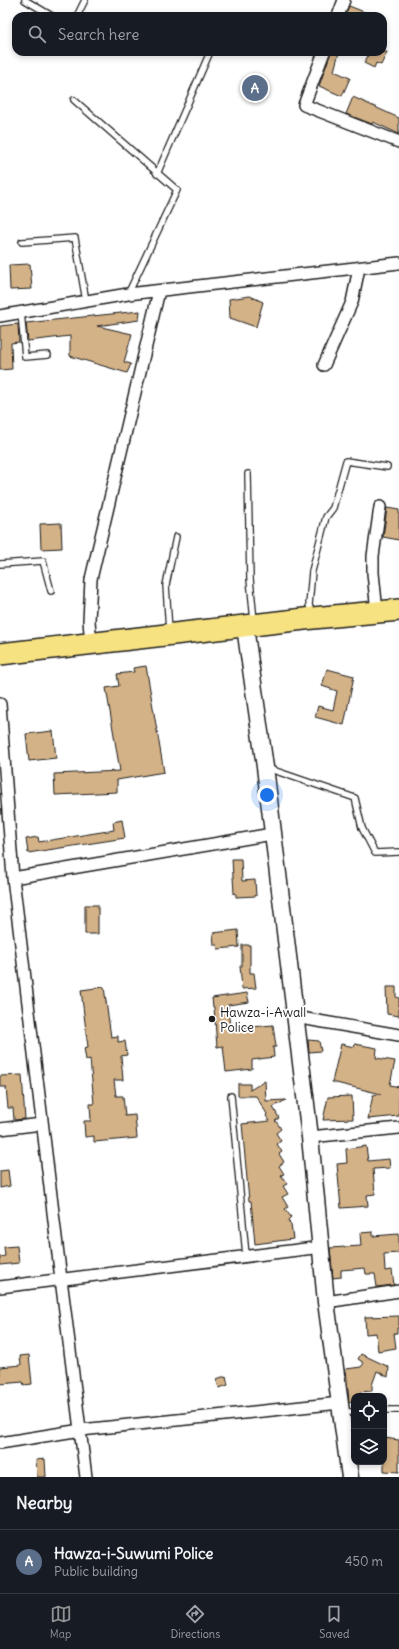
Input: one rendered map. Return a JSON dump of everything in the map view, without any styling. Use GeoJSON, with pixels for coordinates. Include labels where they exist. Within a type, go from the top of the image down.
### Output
{"type":"FeatureCollection","features":[{"type":"Feature","properties":{"kind":"highway"},"geometry":{"type":"LineString","coordinates":[[0,654],[313,618],[399,610]]}},
{"type":"Feature","properties":{"kind":"street"},"geometry":{"type":"LineString","coordinates":[[340,12],[344,0]]}},
{"type":"Feature","properties":{"kind":"street"},"geometry":{"type":"LineString","coordinates":[[322,56],[304,105],[399,142]]}},
{"type":"Feature","properties":{"kind":"street"},"geometry":{"type":"LineString","coordinates":[[0,316],[128,294],[399,263]]}},
{"type":"Feature","properties":{"kind":"street"},"geometry":{"type":"LineString","coordinates":[[324,365],[352,302],[359,268]]}},
{"type":"Feature","properties":{"kind":"street"},"geometry":{"type":"LineString","coordinates":[[90,644],[90,579],[159,291]]}},
{"type":"Feature","properties":{"kind":"street"},"geometry":{"type":"LineString","coordinates":[[377,612],[373,573],[373,556],[380,508]]}},
{"type":"Feature","properties":{"kind":"street"},"geometry":{"type":"LineString","coordinates":[[250,626],[272,834],[310,1137],[322,1246],[326,1302],[345,1409],[350,1477]]}},
{"type":"Feature","properties":{"kind":"street"},"geometry":{"type":"LineString","coordinates":[[0,704],[13,878],[86,1477]]}},
{"type":"Feature","properties":{"kind":"street"},"geometry":{"type":"LineString","coordinates":[[13,878],[272,834]]}},
{"type":"Feature","properties":{"kind":"street"},"geometry":{"type":"LineString","coordinates":[[295,1017],[399,1035]]}},
{"type":"Feature","properties":{"kind":"street"},"geometry":{"type":"LineString","coordinates":[[0,1129],[42,1124]]}},
{"type":"Feature","properties":{"kind":"street"},"geometry":{"type":"LineString","coordinates":[[310,1137],[399,1128]]}},
{"type":"Feature","properties":{"kind":"street"},"geometry":{"type":"LineString","coordinates":[[0,1287],[322,1246]]}},
{"type":"Feature","properties":{"kind":"street"},"geometry":{"type":"LineString","coordinates":[[326,1302],[399,1291]]}},
{"type":"Feature","properties":{"kind":"street"},"geometry":{"type":"LineString","coordinates":[[0,1443],[81,1430],[345,1409]]}},
{"type":"Feature","properties":{"kind":"lane"},"geometry":{"type":"LineString","coordinates":[[25,0],[45,12]]}},
{"type":"Feature","properties":{"kind":"lane"},"geometry":{"type":"LineString","coordinates":[[80,12],[85,0]]}},
{"type":"Feature","properties":{"kind":"lane"},"geometry":{"type":"LineString","coordinates":[[157,174],[208,56]]}},
{"type":"Feature","properties":{"kind":"lane"},"geometry":{"type":"LineString","coordinates":[[74,100],[177,190],[128,294]]}},
{"type":"Feature","properties":{"kind":"lane"},"geometry":{"type":"LineString","coordinates":[[22,242],[75,238],[86,301]]}},
{"type":"Feature","properties":{"kind":"lane"},"geometry":{"type":"LineString","coordinates":[[21,312],[25,357],[48,355]]}},
{"type":"Feature","properties":{"kind":"lane"},"geometry":{"type":"LineString","coordinates":[[313,618],[309,605],[312,571],[326,517],[333,508],[346,461],[387,467]]}},
{"type":"Feature","properties":{"kind":"lane"},"geometry":{"type":"LineString","coordinates":[[248,474],[250,626]]}},
{"type":"Feature","properties":{"kind":"lane"},"geometry":{"type":"LineString","coordinates":[[169,635],[166,585],[176,537]]}},
{"type":"Feature","properties":{"kind":"lane"},"geometry":{"type":"LineString","coordinates":[[0,564],[43,561],[51,591]]}},
{"type":"Feature","properties":{"kind":"lane"},"geometry":{"type":"LineString","coordinates":[[265,767],[355,798],[362,828],[375,853],[399,852]]}},
{"type":"Feature","properties":{"kind":"lane"},"geometry":{"type":"LineString","coordinates":[[231,1096],[246,1255]]}},
{"type":"Feature","properties":{"kind":"lane"},"geometry":{"type":"LineString","coordinates":[[387,1410],[399,1410]]}},
{"type":"Feature","properties":{"kind":"building"},"geometry":{"type":"Polygon","coordinates":[[[349,6],[364,12],[347,12],[349,6]]]}},
{"type":"Feature","properties":{"kind":"building"},"geometry":{"type":"Polygon","coordinates":[[[330,56],[338,56],[334,71],[350,78],[342,96],[319,86],[330,56]]]}},
{"type":"Feature","properties":{"kind":"building"},"geometry":{"type":"Polygon","coordinates":[[[368,56],[385,56],[381,65],[376,63],[374,68],[364,63],[368,56]]]}},
{"type":"Feature","properties":{"kind":"building"},"geometry":{"type":"Polygon","coordinates":[[[353,97],[399,118],[399,134],[373,122],[372,124],[346,114],[353,97]]]}},
{"type":"Feature","properties":{"kind":"building"},"geometry":{"type":"Polygon","coordinates":[[[30,264],[32,289],[10,290],[9,265],[30,264]]]}},
{"type":"Feature","properties":{"kind":"building"},"geometry":{"type":"Polygon","coordinates":[[[250,296],[263,302],[256,327],[230,318],[229,299],[250,296]]]}},
{"type":"Feature","properties":{"kind":"building"},"geometry":{"type":"Polygon","coordinates":[[[140,311],[139,320],[97,326],[132,334],[124,362],[131,364],[127,373],[70,356],[70,336],[28,341],[26,323],[140,311]]]}},
{"type":"Feature","properties":{"kind":"building"},"geometry":{"type":"Polygon","coordinates":[[[18,324],[19,342],[11,343],[12,369],[0,370],[0,326],[18,324]]]}},
{"type":"Feature","properties":{"kind":"building"},"geometry":{"type":"Polygon","coordinates":[[[387,508],[399,510],[399,540],[383,537],[387,508]]]}},
{"type":"Feature","properties":{"kind":"building"},"geometry":{"type":"Polygon","coordinates":[[[61,523],[62,548],[41,549],[40,524],[61,523]]]}},
{"type":"Feature","properties":{"kind":"building"},"geometry":{"type":"Polygon","coordinates":[[[146,666],[164,772],[117,780],[117,792],[55,795],[54,774],[120,771],[106,688],[119,686],[117,674],[134,672],[133,668],[146,666]]]}},
{"type":"Feature","properties":{"kind":"building"},"geometry":{"type":"Polygon","coordinates":[[[327,669],[354,676],[344,725],[315,717],[318,706],[333,710],[337,691],[322,686],[327,669]]]}},
{"type":"Feature","properties":{"kind":"building"},"geometry":{"type":"Polygon","coordinates":[[[53,731],[56,758],[29,761],[26,734],[53,731]]]}},
{"type":"Feature","properties":{"kind":"building"},"geometry":{"type":"Polygon","coordinates":[[[122,820],[125,838],[28,853],[26,839],[38,837],[39,842],[114,830],[113,822],[122,820]]]}},
{"type":"Feature","properties":{"kind":"building"},"geometry":{"type":"Polygon","coordinates":[[[232,859],[241,859],[242,881],[255,880],[256,896],[236,897],[236,893],[234,894],[232,859]]]}},
{"type":"Feature","properties":{"kind":"building"},"geometry":{"type":"Polygon","coordinates":[[[85,905],[98,905],[98,934],[85,934],[85,905]]]}},
{"type":"Feature","properties":{"kind":"building"},"geometry":{"type":"Polygon","coordinates":[[[238,930],[239,947],[218,949],[217,945],[214,945],[213,933],[238,930]]]}},
{"type":"Feature","properties":{"kind":"building"},"geometry":{"type":"Polygon","coordinates":[[[242,945],[250,945],[250,973],[254,973],[256,988],[242,989],[240,966],[242,966],[242,945]]]}},
{"type":"Feature","properties":{"kind":"building"},"geometry":{"type":"Polygon","coordinates":[[[104,987],[111,1037],[118,1036],[118,1042],[125,1041],[127,1055],[121,1056],[123,1080],[114,1080],[116,1096],[123,1096],[125,1116],[135,1115],[137,1138],[94,1142],[94,1136],[85,1137],[84,1121],[91,1121],[90,1104],[94,1104],[90,1059],[86,1060],[84,1048],[88,1047],[81,990],[104,987]]]}},
{"type":"Feature","properties":{"kind":"building"},"geometry":{"type":"Polygon","coordinates":[[[386,987],[396,987],[396,997],[399,998],[399,1016],[387,1014],[386,987]]]}},
{"type":"Feature","properties":{"kind":"building"},"geometry":{"type":"Polygon","coordinates":[[[247,993],[249,1002],[228,1005],[230,1029],[273,1025],[276,1047],[273,1047],[274,1057],[252,1060],[252,1069],[226,1072],[223,1046],[217,1047],[212,998],[247,993]]]}},
{"type":"Feature","properties":{"kind":"building"},"geometry":{"type":"Polygon","coordinates":[[[308,1040],[319,1041],[321,1051],[309,1052],[308,1040]]]}},
{"type":"Feature","properties":{"kind":"building"},"geometry":{"type":"Polygon","coordinates":[[[341,1044],[354,1047],[355,1044],[377,1048],[376,1058],[395,1061],[390,1085],[399,1087],[399,1116],[368,1119],[373,1095],[381,1094],[332,1082],[341,1044]]]}},
{"type":"Feature","properties":{"kind":"building"},"geometry":{"type":"Polygon","coordinates":[[[22,1075],[25,1119],[14,1120],[13,1108],[8,1108],[6,1087],[0,1087],[0,1076],[22,1075]]]}},
{"type":"Feature","properties":{"kind":"building"},"geometry":{"type":"Polygon","coordinates":[[[265,1081],[266,1101],[286,1100],[273,1107],[279,1118],[275,1121],[281,1129],[276,1133],[281,1141],[277,1144],[282,1152],[279,1154],[284,1162],[279,1166],[284,1174],[281,1175],[287,1184],[283,1186],[288,1194],[282,1197],[288,1207],[285,1209],[291,1217],[288,1220],[291,1225],[293,1239],[255,1244],[251,1201],[249,1201],[242,1124],[270,1121],[256,1096],[238,1096],[238,1084],[250,1084],[250,1090],[265,1081]]]}},
{"type":"Feature","properties":{"kind":"building"},"geometry":{"type":"Polygon","coordinates":[[[352,1096],[353,1119],[323,1120],[328,1097],[352,1096]]]}},
{"type":"Feature","properties":{"kind":"building"},"geometry":{"type":"Polygon","coordinates":[[[366,1146],[368,1161],[389,1159],[390,1168],[373,1169],[375,1194],[367,1195],[368,1206],[341,1208],[337,1164],[347,1163],[346,1149],[366,1146]]]}},
{"type":"Feature","properties":{"kind":"building"},"geometry":{"type":"Polygon","coordinates":[[[8,1170],[10,1186],[0,1188],[0,1171],[8,1170]]]}},
{"type":"Feature","properties":{"kind":"building"},"geometry":{"type":"Polygon","coordinates":[[[373,1232],[373,1236],[399,1234],[399,1253],[384,1254],[385,1271],[392,1270],[394,1285],[377,1287],[375,1274],[366,1274],[365,1268],[341,1270],[341,1277],[333,1278],[330,1248],[361,1246],[360,1233],[373,1232]]]}},
{"type":"Feature","properties":{"kind":"building"},"geometry":{"type":"Polygon","coordinates":[[[17,1246],[19,1263],[0,1265],[0,1257],[5,1256],[4,1247],[17,1246]]]}},
{"type":"Feature","properties":{"kind":"building"},"geometry":{"type":"Polygon","coordinates":[[[399,1316],[399,1328],[397,1328],[397,1333],[394,1333],[396,1348],[378,1351],[376,1333],[366,1334],[365,1317],[399,1316]]]}},
{"type":"Feature","properties":{"kind":"building"},"geometry":{"type":"Polygon","coordinates":[[[361,1354],[389,1367],[388,1377],[377,1371],[372,1385],[372,1391],[351,1393],[351,1402],[349,1402],[346,1369],[361,1367],[364,1363],[358,1359],[361,1354]]]}},
{"type":"Feature","properties":{"kind":"building"},"geometry":{"type":"Polygon","coordinates":[[[29,1355],[32,1384],[24,1385],[23,1382],[0,1384],[0,1367],[21,1365],[20,1356],[29,1355]]]}},
{"type":"Feature","properties":{"kind":"building"},"geometry":{"type":"Polygon","coordinates":[[[226,1376],[228,1385],[219,1388],[216,1379],[226,1376]]]}},
{"type":"Feature","properties":{"kind":"building"},"geometry":{"type":"Polygon","coordinates":[[[387,1438],[399,1440],[399,1472],[384,1471],[384,1465],[387,1465],[387,1438]]]}},
{"type":"Feature","properties":{"kind":"building"},"geometry":{"type":"Polygon","coordinates":[[[45,1459],[46,1477],[37,1477],[36,1460],[45,1459]]]}},
{"type":"Feature","properties":{"kind":"place","name":"Hawza-i-Suwumi Police"},"geometry":{"type":"Point","coordinates":[255,88]}},
{"type":"Feature","properties":{"kind":"place","name":"Hawza-i-Awall Police"},"geometry":{"type":"Point","coordinates":[212,1019]}}]}
